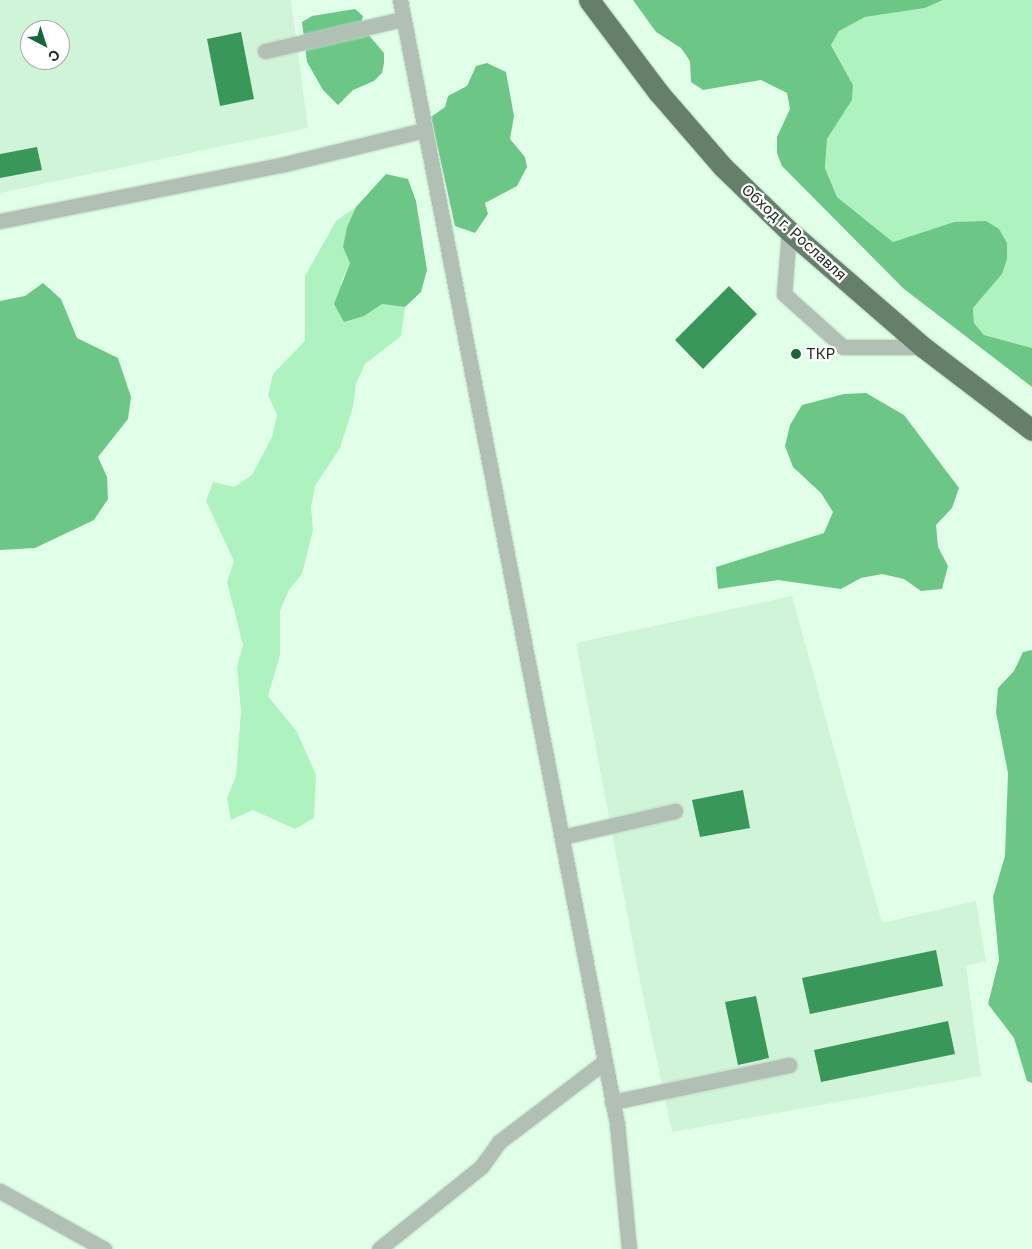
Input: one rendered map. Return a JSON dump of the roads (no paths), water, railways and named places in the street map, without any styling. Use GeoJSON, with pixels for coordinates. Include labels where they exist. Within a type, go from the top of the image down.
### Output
{"type":"FeatureCollection","features":[{"type":"Feature","properties":{"kind":"highway","name":"Обход г. Рославля"},"geometry":{"type":"LineString","coordinates":[[589,0],[658,92],[716,159],[789,231],[923,347],[1032,430]]}},
{"type":"Feature","properties":{"kind":"street"},"geometry":{"type":"LineString","coordinates":[[400,0],[612,1102],[630,1249]]}},
{"type":"Feature","properties":{"kind":"street"},"geometry":{"type":"LineString","coordinates":[[265,50],[403,18]]}},
{"type":"Feature","properties":{"kind":"street"},"geometry":{"type":"LineString","coordinates":[[0,221],[285,164],[424,130]]}},
{"type":"Feature","properties":{"kind":"street"},"geometry":{"type":"LineString","coordinates":[[789,231],[784,294],[843,347],[923,347]]}},
{"type":"Feature","properties":{"kind":"street"},"geometry":{"type":"LineString","coordinates":[[562,836],[675,811]]}},
{"type":"Feature","properties":{"kind":"street"},"geometry":{"type":"LineString","coordinates":[[379,1249],[480,1167],[499,1142],[604,1062]]}},
{"type":"Feature","properties":{"kind":"street"},"geometry":{"type":"LineString","coordinates":[[612,1102],[789,1066]]}},
{"type":"Feature","properties":{"kind":"street"},"geometry":{"type":"LineString","coordinates":[[0,1191],[104,1249]]}},
{"type":"Feature","properties":{"kind":"place","name":"ТКР"},"geometry":{"type":"Point","coordinates":[796,354]}}]}
